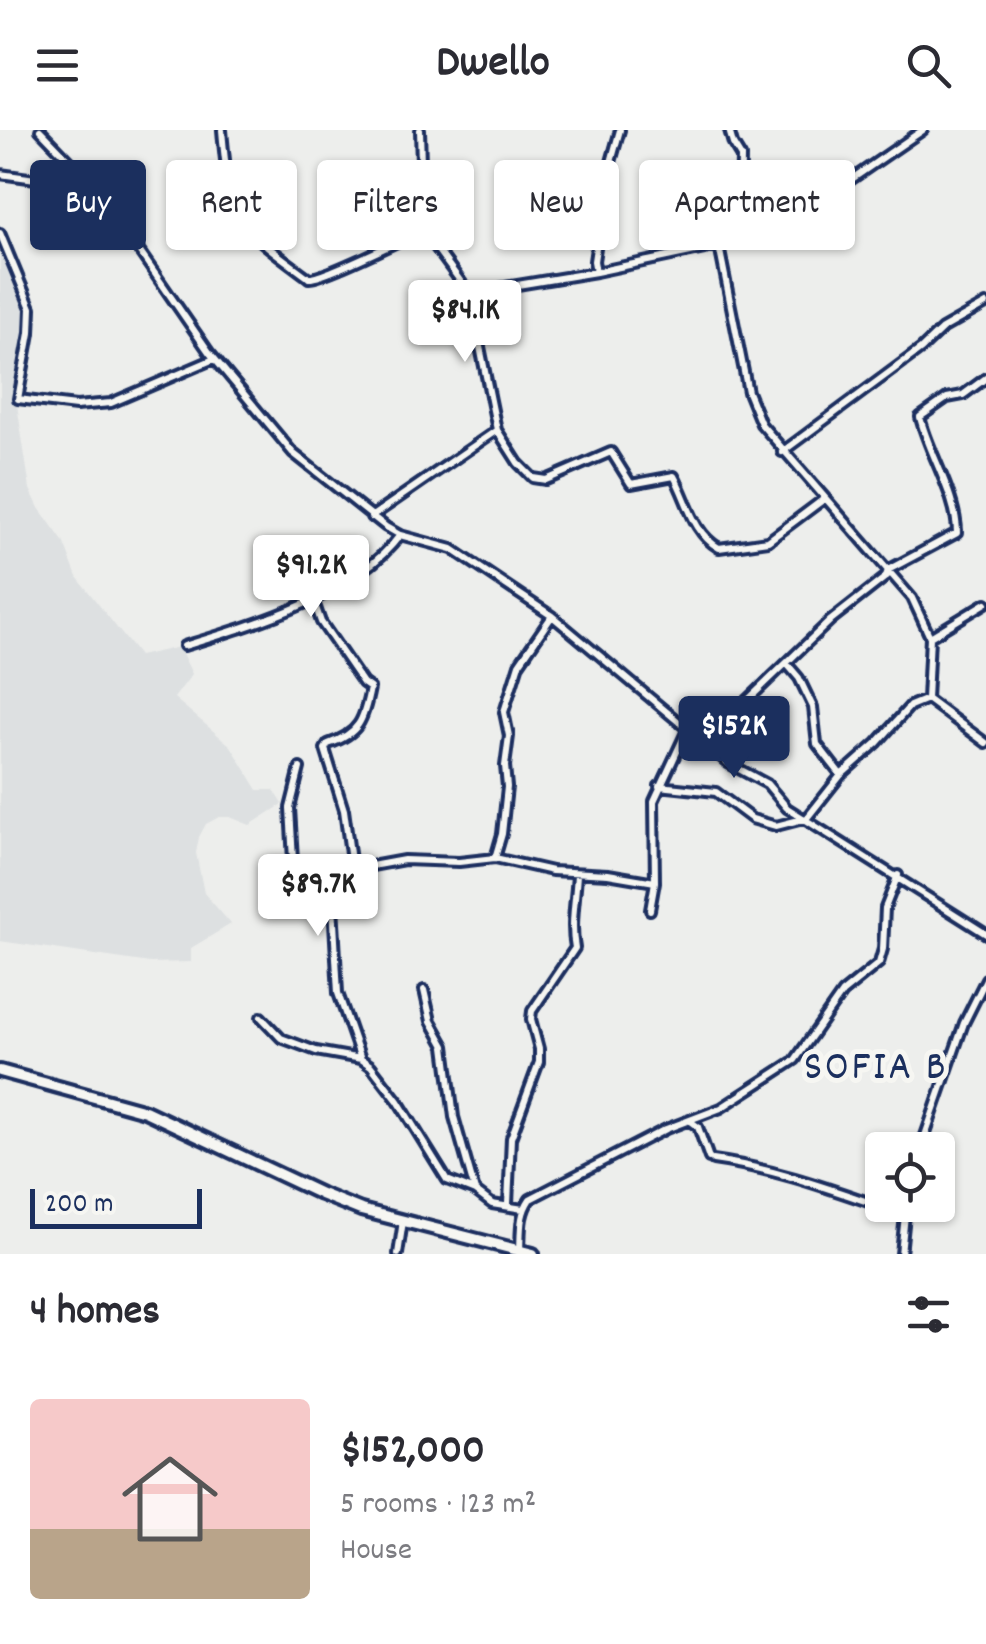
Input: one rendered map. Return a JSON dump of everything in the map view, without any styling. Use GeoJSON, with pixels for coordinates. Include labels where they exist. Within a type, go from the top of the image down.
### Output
{"type":"FeatureCollection","features":[{"type":"Feature","properties":{"kind":"street"},"geometry":{"type":"LineString","coordinates":[[40,130],[68,160]]}},
{"type":"Feature","properties":{"kind":"street"},"geometry":{"type":"LineString","coordinates":[[222,130],[230,194],[243,225],[254,237],[308,278],[322,278],[376,250]]}},
{"type":"Feature","properties":{"kind":"street"},"geometry":{"type":"LineString","coordinates":[[420,130],[421,160]]}},
{"type":"Feature","properties":{"kind":"street"},"geometry":{"type":"LineString","coordinates":[[596,272],[594,261],[606,180],[620,130]]}},
{"type":"Feature","properties":{"kind":"street"},"geometry":{"type":"LineString","coordinates":[[729,130],[741,160]]}},
{"type":"Feature","properties":{"kind":"street"},"geometry":{"type":"LineString","coordinates":[[855,177],[923,130]]}},
{"type":"Feature","properties":{"kind":"street"},"geometry":{"type":"LineString","coordinates":[[0,174],[30,178]]}},
{"type":"Feature","properties":{"kind":"street"},"geometry":{"type":"LineString","coordinates":[[0,233],[31,308],[18,399],[76,406],[110,403],[214,359]]}},
{"type":"Feature","properties":{"kind":"street"},"geometry":{"type":"LineString","coordinates":[[138,250],[214,359],[293,453],[370,517],[400,534],[452,549],[552,616],[728,763],[767,784],[787,808],[986,934]]}},
{"type":"Feature","properties":{"kind":"street"},"geometry":{"type":"LineString","coordinates":[[437,250],[468,293],[497,430],[518,463],[540,480],[611,452],[631,484],[674,476],[687,511],[719,548],[768,541],[824,499]]}},
{"type":"Feature","properties":{"kind":"street"},"geometry":{"type":"LineString","coordinates":[[468,293],[700,250]]}},
{"type":"Feature","properties":{"kind":"street"},"geometry":{"type":"LineString","coordinates":[[720,250],[748,392],[761,424],[912,598],[930,637],[927,699]]}},
{"type":"Feature","properties":{"kind":"street"},"geometry":{"type":"LineString","coordinates":[[782,452],[942,330],[986,304]]}},
{"type":"Feature","properties":{"kind":"street"},"geometry":{"type":"LineString","coordinates":[[703,743],[831,620],[866,596],[887,573],[958,533],[957,516],[920,417],[947,398],[963,396],[986,378]]}},
{"type":"Feature","properties":{"kind":"street"},"geometry":{"type":"LineString","coordinates":[[370,517],[497,430]]}},
{"type":"Feature","properties":{"kind":"street"},"geometry":{"type":"LineString","coordinates":[[184,646],[278,616],[313,599],[370,564],[400,534]]}},
{"type":"Feature","properties":{"kind":"street"},"geometry":{"type":"LineString","coordinates":[[313,599],[321,622],[370,688],[358,730],[326,748],[344,810],[352,868]]}},
{"type":"Feature","properties":{"kind":"street"},"geometry":{"type":"LineString","coordinates":[[930,637],[986,603]]}},
{"type":"Feature","properties":{"kind":"street"},"geometry":{"type":"LineString","coordinates":[[494,858],[502,834],[506,787],[509,736],[504,712],[520,664],[552,616]]}},
{"type":"Feature","properties":{"kind":"street"},"geometry":{"type":"LineString","coordinates":[[786,664],[799,678],[813,707],[817,744],[841,775]]}},
{"type":"Feature","properties":{"kind":"street"},"geometry":{"type":"LineString","coordinates":[[927,699],[986,742]]}},
{"type":"Feature","properties":{"kind":"street"},"geometry":{"type":"LineString","coordinates":[[659,786],[716,792],[752,819],[776,826],[807,818],[841,775],[910,706],[927,699]]}},
{"type":"Feature","properties":{"kind":"street"},"geometry":{"type":"LineString","coordinates":[[650,910],[656,882],[654,810],[659,786],[688,728]]}},
{"type":"Feature","properties":{"kind":"street"},"geometry":{"type":"LineString","coordinates":[[300,768],[290,808],[293,860],[304,876],[404,860],[459,862],[494,858],[656,882]]}},
{"type":"Feature","properties":{"kind":"street"},"geometry":{"type":"LineString","coordinates":[[335,873],[338,992],[361,1058],[382,1078],[447,1180],[475,1191],[492,1204],[523,1209]]}},
{"type":"Feature","properties":{"kind":"street"},"geometry":{"type":"LineString","coordinates":[[508,1204],[512,1138],[539,1062],[532,1011],[575,948],[572,932],[577,873]]}},
{"type":"Feature","properties":{"kind":"street"},"geometry":{"type":"LineString","coordinates":[[520,1251],[523,1209],[530,1199],[666,1129],[722,1108],[795,1060],[842,993],[879,963],[885,908],[898,875]]}},
{"type":"Feature","properties":{"kind":"street"},"geometry":{"type":"LineString","coordinates":[[926,1132],[964,1023],[986,979]]}},
{"type":"Feature","properties":{"kind":"street"},"geometry":{"type":"LineString","coordinates":[[424,990],[428,1014],[445,1046],[454,1117],[475,1191]]}},
{"type":"Feature","properties":{"kind":"street"},"geometry":{"type":"LineString","coordinates":[[260,1017],[281,1038],[316,1051],[361,1058]]}},
{"type":"Feature","properties":{"kind":"street"},"geometry":{"type":"LineString","coordinates":[[0,1071],[145,1111],[321,1194],[403,1221],[533,1254]]}},
{"type":"Feature","properties":{"kind":"street"},"geometry":{"type":"LineString","coordinates":[[698,1128],[702,1116]]}},
{"type":"Feature","properties":{"kind":"street"},"geometry":{"type":"LineString","coordinates":[[690,1121],[698,1128],[711,1159],[865,1198]]}},
{"type":"Feature","properties":{"kind":"street"},"geometry":{"type":"LineString","coordinates":[[398,1254],[403,1221]]}},
{"type":"Feature","properties":{"kind":"street"},"geometry":{"type":"LineString","coordinates":[[901,1254],[903,1222]]}},
{"type":"Feature","properties":{"kind":"shaded area"},"geometry":{"type":"Polygon","coordinates":[[[0,244],[28,315],[16,398],[30,489],[39,508],[63,541],[77,577],[139,656],[179,647],[192,674],[174,698],[231,746],[258,790],[274,790],[283,804],[250,825],[230,817],[219,817],[206,824],[196,853],[204,893],[231,924],[191,948],[191,962],[150,963],[0,941],[0,244]]]}},
{"type":"Feature","properties":{"kind":"district","name":"SOFIA B"},"geometry":{"type":"Point","coordinates":[876,1070]}}]}
